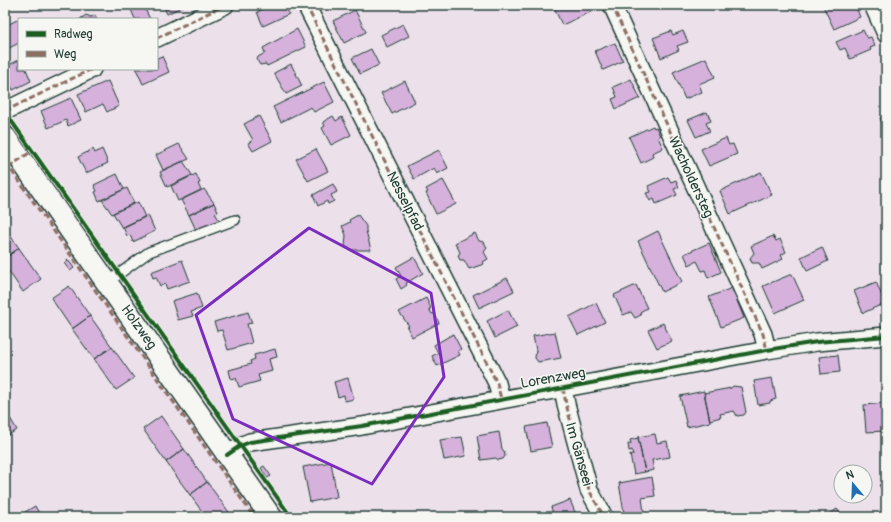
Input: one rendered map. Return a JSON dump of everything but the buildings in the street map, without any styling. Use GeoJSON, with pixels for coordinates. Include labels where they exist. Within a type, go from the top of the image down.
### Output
{"type":"FeatureCollection","features":[{"type":"Feature","properties":{"kind":"street"},"geometry":{"type":"LineString","coordinates":[[158,38],[225,5]]}},
{"type":"Feature","properties":{"kind":"street","name":"Nesselpfad"},"geometry":{"type":"LineString","coordinates":[[306,5],[497,384],[501,399]]}},
{"type":"Feature","properties":{"kind":"street","name":"Wacholdersteg"},"geometry":{"type":"LineString","coordinates":[[612,5],[763,334],[766,350]]}},
{"type":"Feature","properties":{"kind":"street"},"geometry":{"type":"LineString","coordinates":[[873,5],[886,34]]}},
{"type":"Feature","properties":{"kind":"street"},"geometry":{"type":"LineString","coordinates":[[5,111],[90,70]]}},
{"type":"Feature","properties":{"kind":"street","name":"Holzweg"},"geometry":{"type":"LineString","coordinates":[[5,138],[108,282],[271,517]]}},
{"type":"Feature","properties":{"kind":"street","name":"Lorenzweg"},"geometry":{"type":"LineString","coordinates":[[227,454],[250,442],[362,426],[766,350],[817,342],[886,336]]}},
{"type":"Feature","properties":{"kind":"street","name":"Im Gänseei"},"geometry":{"type":"LineString","coordinates":[[563,388],[589,490],[604,517]]}},
{"type":"Feature","properties":{"kind":"lane"},"geometry":{"type":"LineString","coordinates":[[108,282],[149,252],[235,220]]}},
{"type":"Feature","properties":{"kind":"highlighted area"},"geometry":{"type":"Polygon","coordinates":[[[309,228],[431,293],[444,377],[372,484],[233,419],[196,315],[309,228]]]}},
{"type":"Feature","properties":{"kind":"marked path"},"geometry":{"type":"LineString","coordinates":[[158,38],[225,5]]}},
{"type":"Feature","properties":{"kind":"marked path"},"geometry":{"type":"LineString","coordinates":[[306,5],[497,383],[501,399]]}},
{"type":"Feature","properties":{"kind":"marked path"},"geometry":{"type":"LineString","coordinates":[[612,5],[763,334],[767,350]]}},
{"type":"Feature","properties":{"kind":"marked path"},"geometry":{"type":"LineString","coordinates":[[5,111],[90,70]]}},
{"type":"Feature","properties":{"kind":"marked path"},"geometry":{"type":"LineString","coordinates":[[9,167],[32,151]]}},
{"type":"Feature","properties":{"kind":"marked path"},"geometry":{"type":"LineString","coordinates":[[5,165],[9,167],[254,517]]}},
{"type":"Feature","properties":{"kind":"marked path"},"geometry":{"type":"LineString","coordinates":[[563,388],[589,490],[604,517]]}},
{"type":"Feature","properties":{"kind":"cycle path"},"geometry":{"type":"LineString","coordinates":[[5,112],[291,517]]}},
{"type":"Feature","properties":{"kind":"cycle path"},"geometry":{"type":"LineString","coordinates":[[227,455],[240,446],[250,442],[362,426],[767,350],[817,342],[886,336]]}}]}
